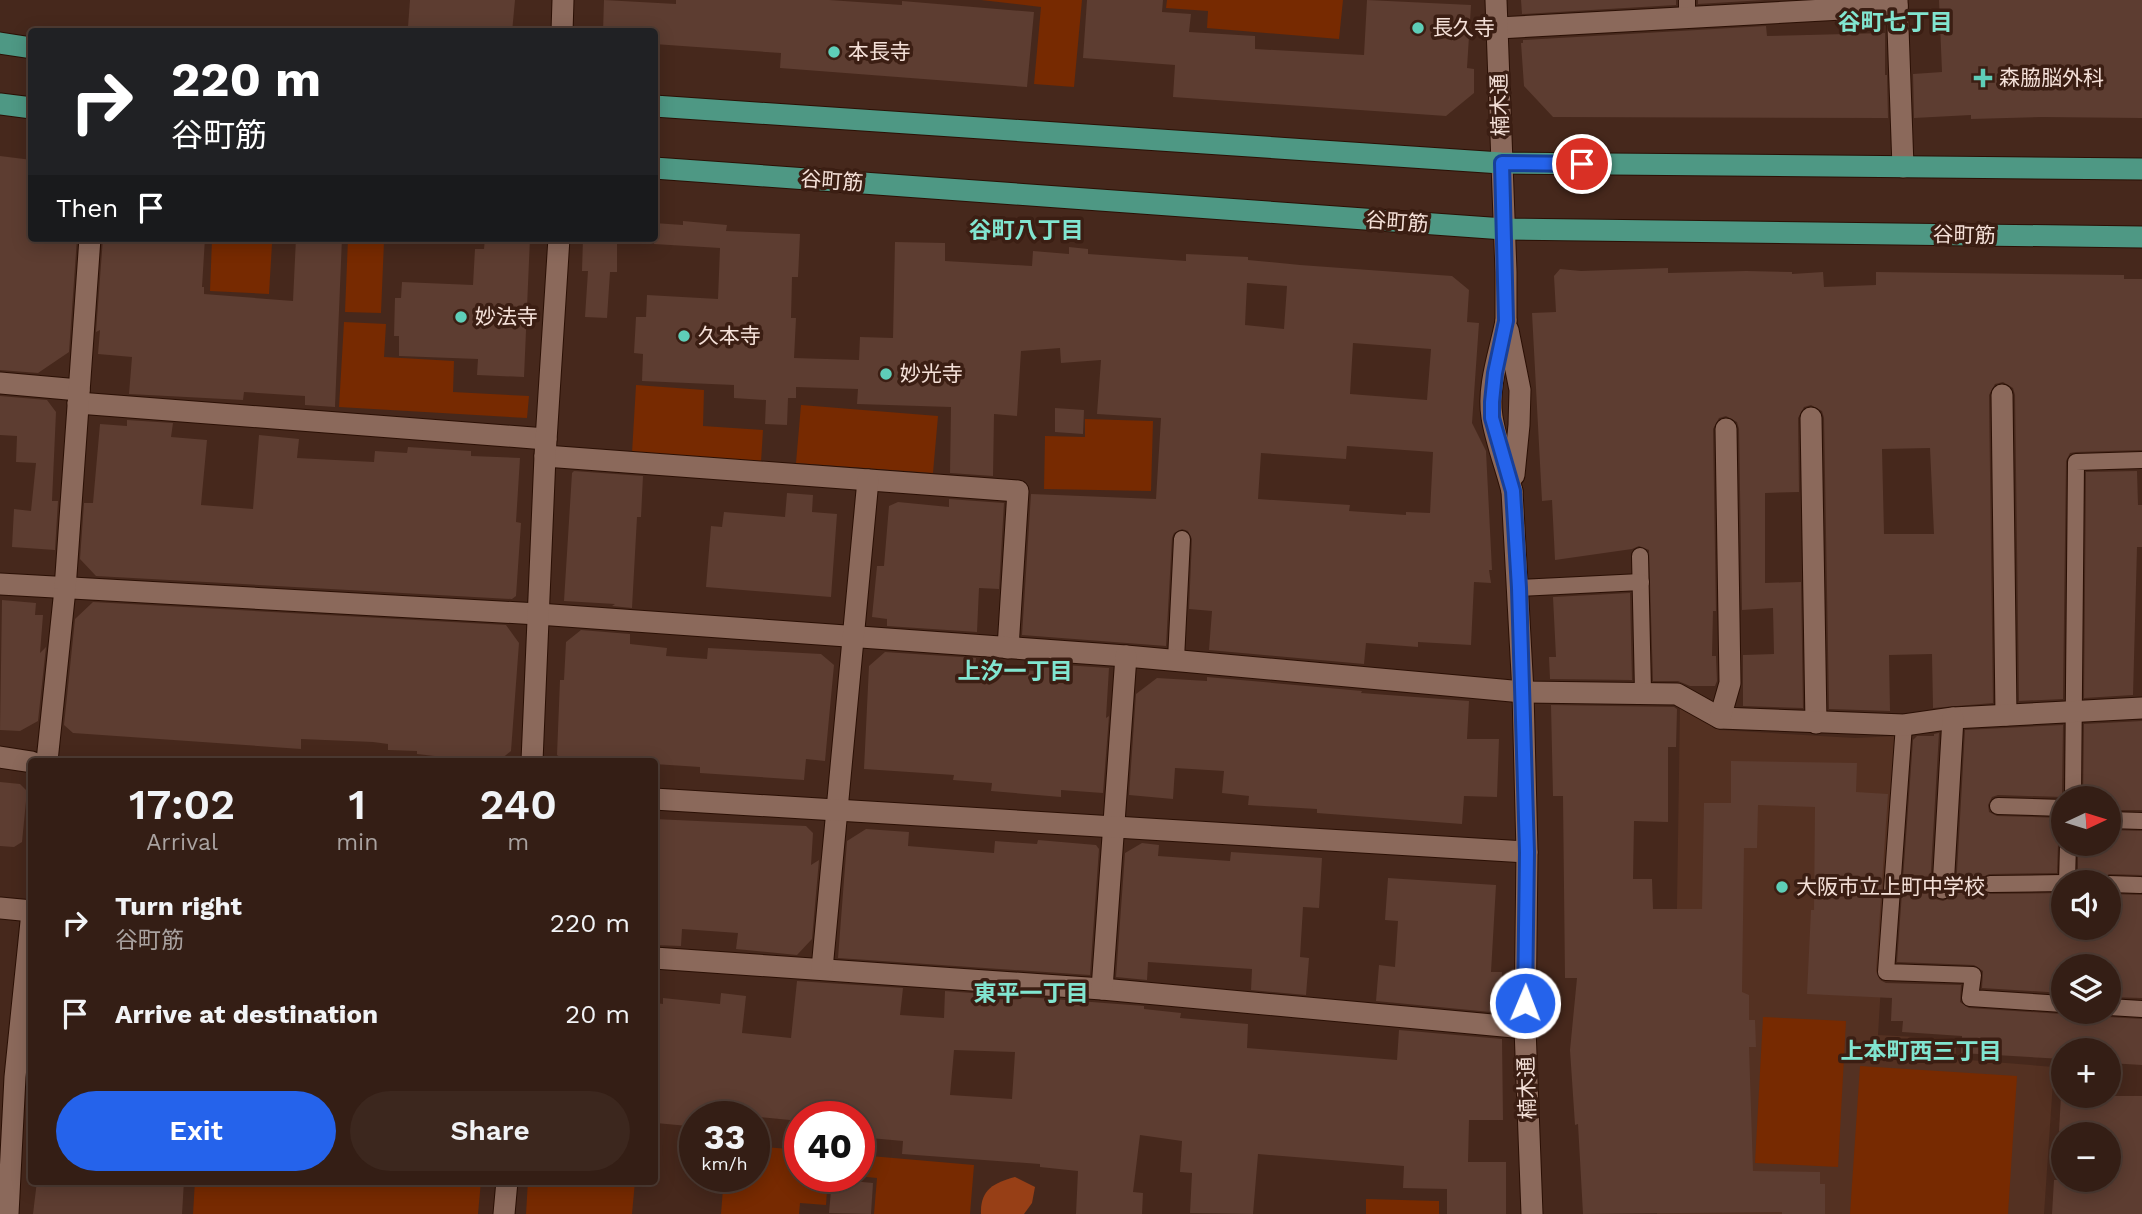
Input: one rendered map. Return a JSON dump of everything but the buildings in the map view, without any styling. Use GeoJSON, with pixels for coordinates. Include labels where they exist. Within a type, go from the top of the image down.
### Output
{"type":"FeatureCollection","features":[{"type":"Feature","properties":{"kind":"main road"},"geometry":{"type":"LineString","coordinates":[[0,43],[28,47]]}},
{"type":"Feature","properties":{"kind":"main road"},"geometry":{"type":"LineString","coordinates":[[0,54],[28,55]]}},
{"type":"Feature","properties":{"kind":"main road"},"geometry":{"type":"LineString","coordinates":[[0,104],[28,108]]}},
{"type":"Feature","properties":{"kind":"main road"},"geometry":{"type":"LineString","coordinates":[[658,106],[1502,163],[2142,169]]}},
{"type":"Feature","properties":{"kind":"main road"},"geometry":{"type":"LineString","coordinates":[[0,116],[28,117]]}},
{"type":"Feature","properties":{"kind":"main road","name":"谷町筋"},"geometry":{"type":"LineString","coordinates":[[658,168],[1504,229],[2142,237]]}},
{"type":"Feature","properties":{"kind":"street"},"geometry":{"type":"LineString","coordinates":[[562,28],[563,0]]}},
{"type":"Feature","properties":{"kind":"street","name":"楠木通"},"geometry":{"type":"LineString","coordinates":[[1496,0],[1506,321],[1495,373],[1492,418],[1513,491],[1519,588],[1527,852],[1525,1028],[1532,1214]]}},
{"type":"Feature","properties":{"kind":"street"},"geometry":{"type":"LineString","coordinates":[[1498,28],[1687,9],[1897,3],[1903,167]]}},
{"type":"Feature","properties":{"kind":"street"},"geometry":{"type":"LineString","coordinates":[[47,758],[65,589],[90,242]]}},
{"type":"Feature","properties":{"kind":"street"},"geometry":{"type":"LineString","coordinates":[[532,758],[545,448],[559,242]]}},
{"type":"Feature","properties":{"kind":"street"},"geometry":{"type":"LineString","coordinates":[[0,383],[78,396],[545,448],[868,480],[1018,491],[1009,648]]}},
{"type":"Feature","properties":{"kind":"street"},"geometry":{"type":"LineString","coordinates":[[2002,395],[2006,715]]}},
{"type":"Feature","properties":{"kind":"street"},"geometry":{"type":"LineString","coordinates":[[1811,418],[1816,723]]}},
{"type":"Feature","properties":{"kind":"street"},"geometry":{"type":"LineString","coordinates":[[1720,718],[1730,683],[1726,429]]}},
{"type":"Feature","properties":{"kind":"street"},"geometry":{"type":"LineString","coordinates":[[822,969],[868,480]]}},
{"type":"Feature","properties":{"kind":"street"},"geometry":{"type":"LineString","coordinates":[[0,584],[538,614],[1176,659],[1523,692],[1677,694],[1720,718],[1904,724],[1953,718],[2142,708]]}},
{"type":"Feature","properties":{"kind":"street"},"geometry":{"type":"LineString","coordinates":[[1102,989],[1126,656]]}},
{"type":"Feature","properties":{"kind":"street"},"geometry":{"type":"LineString","coordinates":[[1943,888],[1953,718]]}},
{"type":"Feature","properties":{"kind":"street"},"geometry":{"type":"LineString","coordinates":[[0,757],[28,760]]}},
{"type":"Feature","properties":{"kind":"street"},"geometry":{"type":"LineString","coordinates":[[658,799],[1527,852]]}},
{"type":"Feature","properties":{"kind":"street"},"geometry":{"type":"LineString","coordinates":[[0,908],[28,912]]}},
{"type":"Feature","properties":{"kind":"street"},"geometry":{"type":"LineString","coordinates":[[8,1214],[7,1076],[28,938]]}},
{"type":"Feature","properties":{"kind":"street"},"geometry":{"type":"LineString","coordinates":[[658,958],[1102,989],[1525,1028]]}},
{"type":"Feature","properties":{"kind":"street"},"geometry":{"type":"LineString","coordinates":[[504,1214],[507,1185]]}},
{"type":"Feature","properties":{"kind":"lane"},"geometry":{"type":"LineString","coordinates":[[2073,786],[2076,462],[2142,460]]}},
{"type":"Feature","properties":{"kind":"lane"},"geometry":{"type":"LineString","coordinates":[[1176,659],[1182,539]]}},
{"type":"Feature","properties":{"kind":"lane"},"geometry":{"type":"LineString","coordinates":[[1640,556],[1643,692]]}},
{"type":"Feature","properties":{"kind":"lane"},"geometry":{"type":"LineString","coordinates":[[1519,588],[1641,582]]}},
{"type":"Feature","properties":{"kind":"lane"},"geometry":{"type":"LineString","coordinates":[[1904,724],[1886,972],[1973,975],[1970,998],[2051,1003]]}},
{"type":"Feature","properties":{"kind":"lane"},"geometry":{"type":"LineString","coordinates":[[1998,806],[2051,808]]}},
{"type":"Feature","properties":{"kind":"lane"},"geometry":{"type":"LineString","coordinates":[[2121,820],[2142,821]]}},
{"type":"Feature","properties":{"kind":"lane"},"geometry":{"type":"LineString","coordinates":[[1990,884],[2051,883]]}},
{"type":"Feature","properties":{"kind":"lane"},"geometry":{"type":"LineString","coordinates":[[2121,884],[2140,885]]}},
{"type":"Feature","properties":{"kind":"lane"},"geometry":{"type":"LineString","coordinates":[[2121,1008],[2142,1009]]}},
{"type":"Feature","properties":{"kind":"shaded area"},"geometry":{"type":"Polygon","coordinates":[[[981,0],[1082,0],[1074,87],[1034,84],[1041,7],[981,0]]]}},
{"type":"Feature","properties":{"kind":"shaded area"},"geometry":{"type":"Polygon","coordinates":[[[1167,0],[1343,0],[1339,39],[1207,28],[1208,11],[1166,8],[1167,0]]]}},
{"type":"Feature","properties":{"kind":"shaded area"},"geometry":{"type":"Polygon","coordinates":[[[212,242],[272,244],[269,294],[210,291],[212,242]]]}},
{"type":"Feature","properties":{"kind":"shaded area"},"geometry":{"type":"Polygon","coordinates":[[[348,242],[384,242],[381,313],[345,312],[348,242]]]}},
{"type":"Feature","properties":{"kind":"shaded area"},"geometry":{"type":"Polygon","coordinates":[[[344,322],[386,324],[384,357],[454,361],[453,392],[529,396],[527,418],[339,407],[344,322]]]}},
{"type":"Feature","properties":{"kind":"shaded area"},"geometry":{"type":"Polygon","coordinates":[[[636,385],[704,390],[703,426],[763,430],[761,462],[632,453],[636,385]]]}},
{"type":"Feature","properties":{"kind":"shaded area"},"geometry":{"type":"Polygon","coordinates":[[[801,405],[938,416],[933,473],[796,463],[801,405]]]}},
{"type":"Feature","properties":{"kind":"shaded area"},"geometry":{"type":"Polygon","coordinates":[[[1085,419],[1153,421],[1151,491],[1044,489],[1045,436],[1085,437],[1085,419]]]}},
{"type":"Feature","properties":{"kind":"shaded area","name":"大阪市立上町中学校"},"geometry":{"type":"Polygon","coordinates":[[[1680,706],[1720,730],[1855,738],[1896,736],[1878,1035],[1956,1039],[1956,1059],[2051,1067],[2051,1108],[2044,1214],[1657,1214],[1657,1168],[1675,1038],[1680,706]]]}},
{"type":"Feature","properties":{"kind":"shaded area"},"geometry":{"type":"Polygon","coordinates":[[[1763,1017],[1846,1021],[1838,1167],[1755,1163],[1763,1017]]]}},
{"type":"Feature","properties":{"kind":"shaded area"},"geometry":{"type":"Polygon","coordinates":[[[1860,1066],[2017,1076],[2008,1214],[1850,1214],[1860,1066]]]}},
{"type":"Feature","properties":{"kind":"shaded area"},"geometry":{"type":"Polygon","coordinates":[[[770,1147],[784,1149],[784,1192],[827,1192],[826,1205],[800,1203],[799,1214],[721,1214],[723,1192],[770,1192],[770,1147]]]}},
{"type":"Feature","properties":{"kind":"shaded area"},"geometry":{"type":"Polygon","coordinates":[[[875,1156],[974,1165],[970,1214],[874,1214],[877,1178],[875,1156]]]}},
{"type":"Feature","properties":{"kind":"shaded area"},"geometry":{"type":"Polygon","coordinates":[[[1015,1177],[1035,1187],[1032,1203],[1024,1214],[981,1214],[983,1199],[989,1189],[1015,1177]]]}},
{"type":"Feature","properties":{"kind":"shaded area"},"geometry":{"type":"Polygon","coordinates":[[[195,1185],[481,1185],[478,1214],[193,1214],[195,1185]]]}},
{"type":"Feature","properties":{"kind":"shaded area"},"geometry":{"type":"Polygon","coordinates":[[[528,1185],[635,1185],[632,1214],[526,1214],[528,1185]]]}},
{"type":"Feature","properties":{"kind":"shaded area"},"geometry":{"type":"Polygon","coordinates":[[[1366,1199],[1439,1201],[1439,1214],[1366,1214],[1366,1199]]]}},
{"type":"Feature","properties":{"kind":"place","name":"長久寺"},"geometry":{"type":"Point","coordinates":[1418,28]}},
{"type":"Feature","properties":{"kind":"place","name":"本長寺"},"geometry":{"type":"Point","coordinates":[834,52]}},
{"type":"Feature","properties":{"kind":"place","name":"森脇脳外科"},"geometry":{"type":"Point","coordinates":[1983,78]}},
{"type":"Feature","properties":{"kind":"place","name":"妙法寺"},"geometry":{"type":"Point","coordinates":[461,317]}},
{"type":"Feature","properties":{"kind":"place","name":"久本寺"},"geometry":{"type":"Point","coordinates":[684,336]}},
{"type":"Feature","properties":{"kind":"place","name":"妙光寺"},"geometry":{"type":"Point","coordinates":[886,374]}},
{"type":"Feature","properties":{"kind":"place","name":"大阪市立上町中学校"},"geometry":{"type":"Point","coordinates":[1782,887]}},
{"type":"Feature","properties":{"kind":"district","name":"谷町七丁目"},"geometry":{"type":"Point","coordinates":[1895,22]}},
{"type":"Feature","properties":{"kind":"district","name":"谷町八丁目"},"geometry":{"type":"Point","coordinates":[1026,230]}},
{"type":"Feature","properties":{"kind":"district","name":"上汐一丁目"},"geometry":{"type":"Point","coordinates":[1015,671]}},
{"type":"Feature","properties":{"kind":"district","name":"東平一丁目"},"geometry":{"type":"Point","coordinates":[1031,993]}},
{"type":"Feature","properties":{"kind":"district","name":"上本町西三丁目"},"geometry":{"type":"Point","coordinates":[1921,1051]}},
{"type":"Feature","properties":{"kind":"route"},"geometry":{"type":"LineString","coordinates":[[1525,1003],[1527,852],[1519,588],[1513,491],[1492,418],[1492,388],[1506,321],[1502,163],[1582,164]]}}]}
